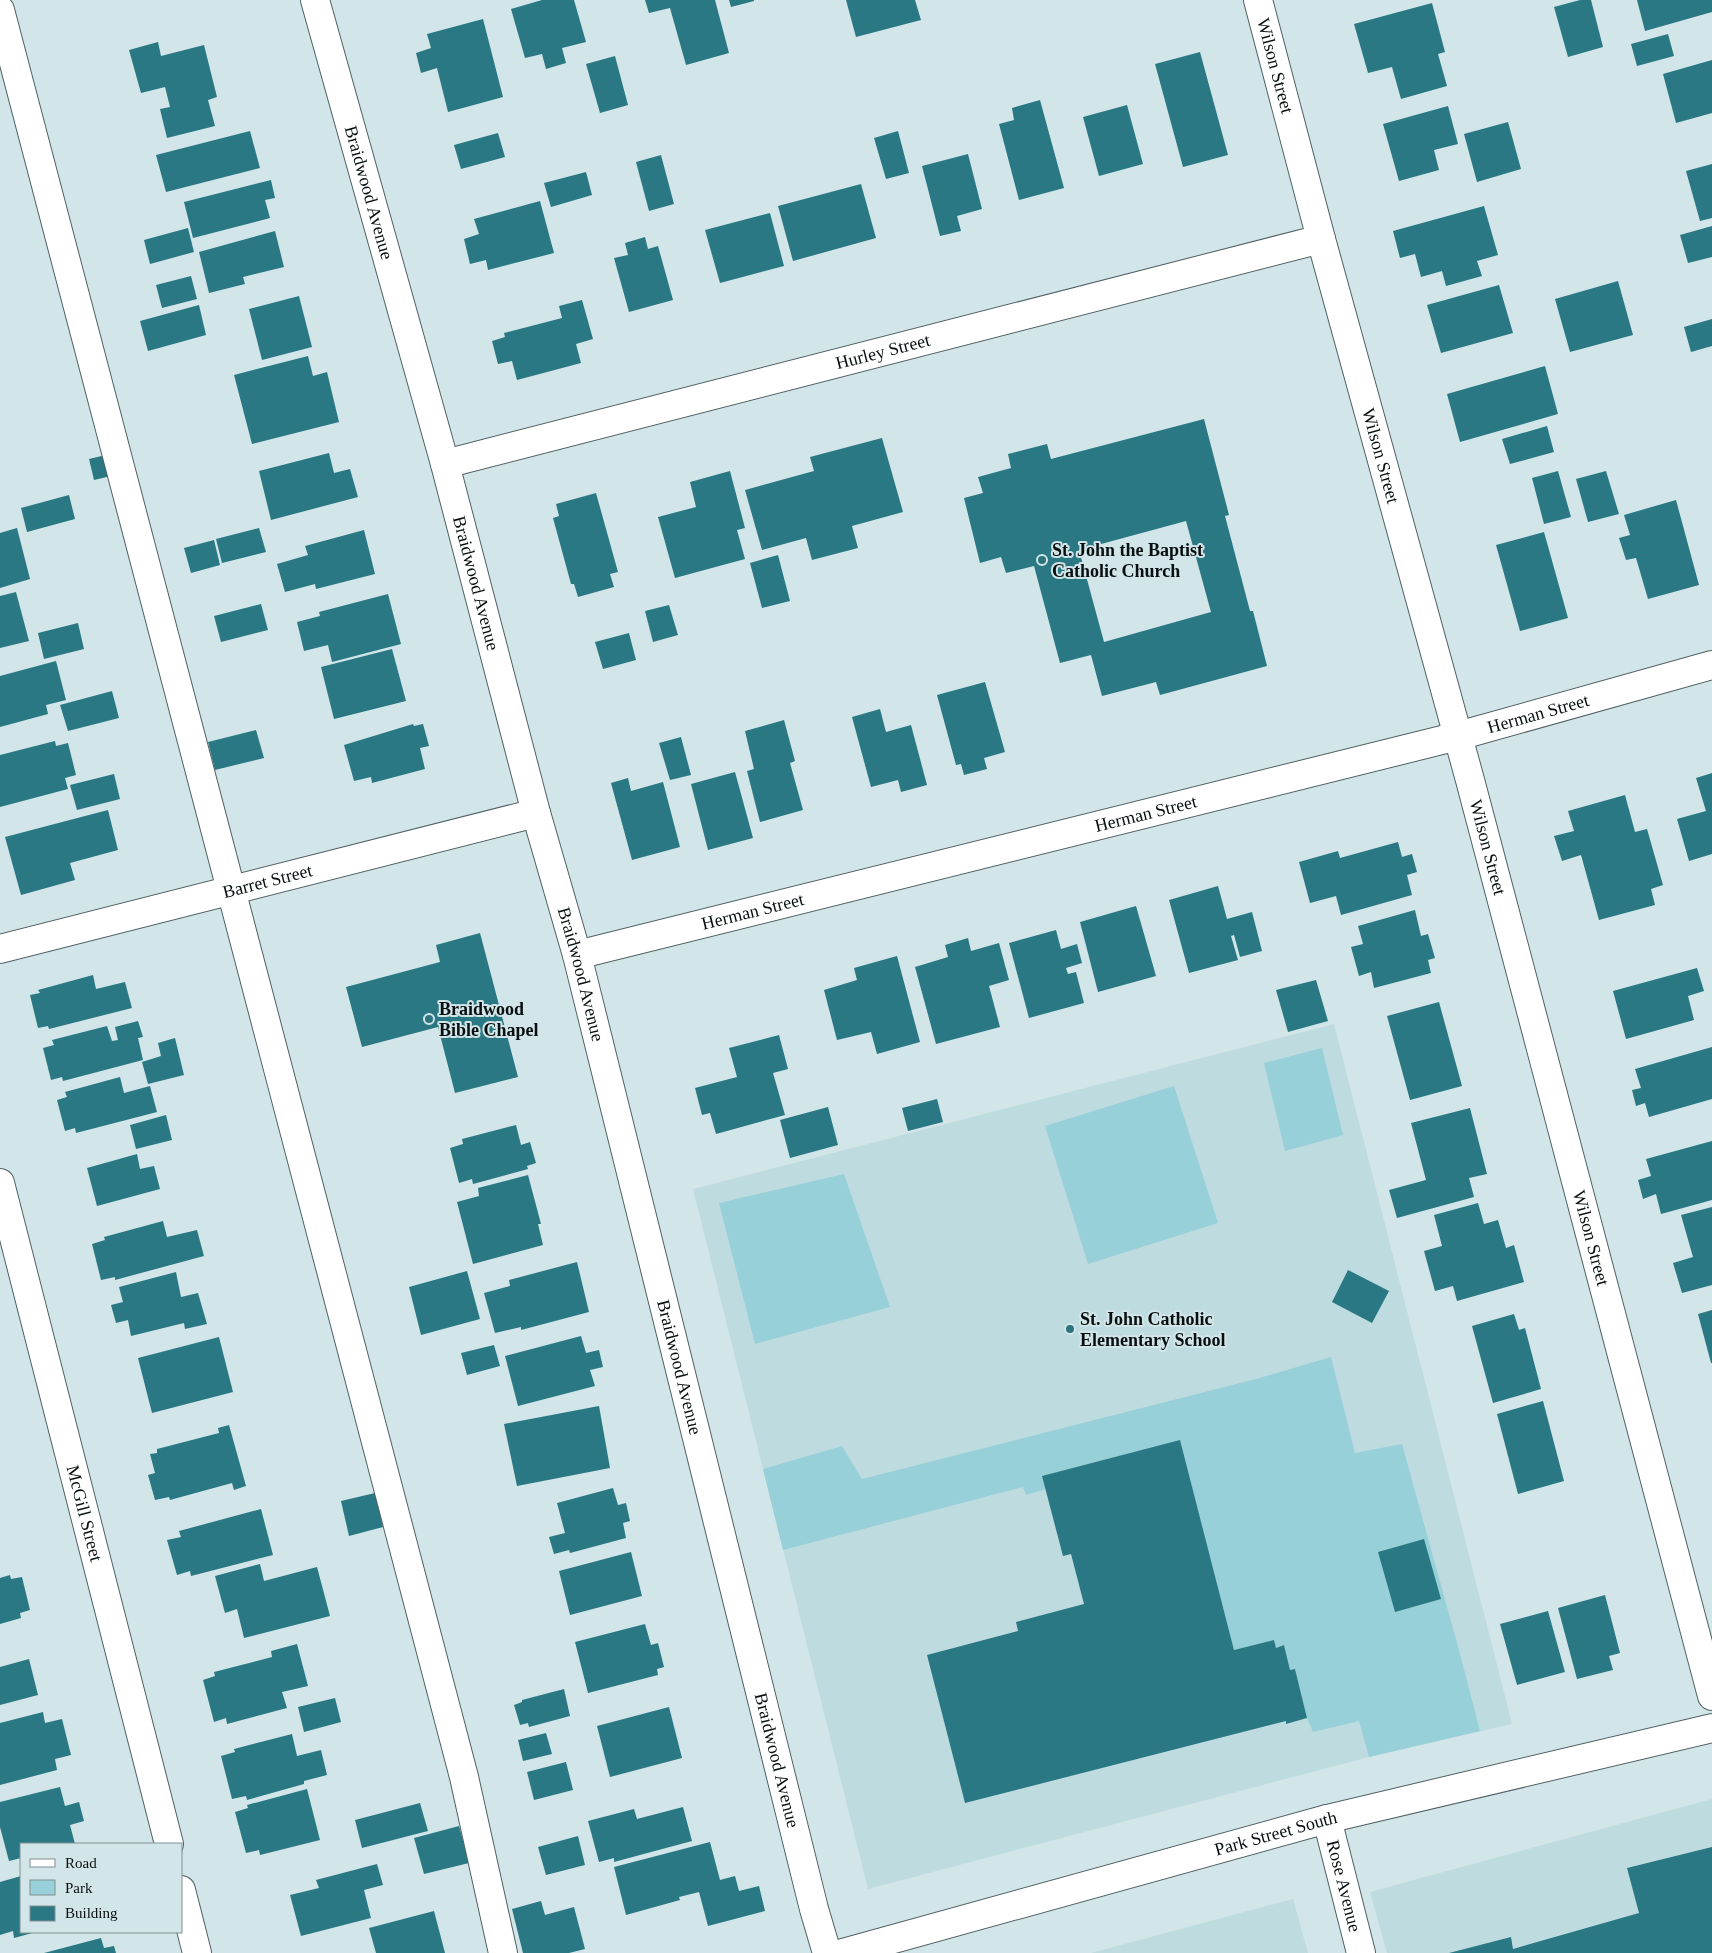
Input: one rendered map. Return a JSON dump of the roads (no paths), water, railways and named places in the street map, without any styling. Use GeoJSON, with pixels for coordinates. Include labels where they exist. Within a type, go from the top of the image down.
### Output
{"type":"FeatureCollection","features":[{"type":"Feature","properties":{"kind":"street","name":"Braidwood Avenue"},"geometry":{"type":"LineString","coordinates":[[315,0],[445,464],[536,813],[578,955],[786,1795],[827,1953]]}},
{"type":"Feature","properties":{"kind":"street","name":"Wilson Street"},"geometry":{"type":"LineString","coordinates":[[1258,0],[1321,239],[1458,736],[1712,1696]]}},
{"type":"Feature","properties":{"kind":"street"},"geometry":{"type":"LineString","coordinates":[[0,10],[464,1777],[502,1953]]}},
{"type":"Feature","properties":{"kind":"street","name":"Hurley Street"},"geometry":{"type":"LineString","coordinates":[[445,464],[1321,239]]}},
{"type":"Feature","properties":{"kind":"street","name":"Herman Street"},"geometry":{"type":"LineString","coordinates":[[578,955],[1458,736],[1712,665]]}},
{"type":"Feature","properties":{"kind":"street","name":"Barret Street"},"geometry":{"type":"LineString","coordinates":[[0,949],[536,813]]}},
{"type":"Feature","properties":{"kind":"street","name":"McGill Street"},"geometry":{"type":"LineString","coordinates":[[0,1183],[170,1843]]}},
{"type":"Feature","properties":{"kind":"street","name":"Park Street South"},"geometry":{"type":"LineString","coordinates":[[843,1953],[1327,1819],[1712,1728]]}},
{"type":"Feature","properties":{"kind":"street","name":"Rose Avenue"},"geometry":{"type":"LineString","coordinates":[[1327,1819],[1361,1953]]}},
{"type":"Feature","properties":{"kind":"street"},"geometry":{"type":"LineString","coordinates":[[182,1894],[197,1953]]}},
{"type":"Feature","properties":{"kind":"place","name":"St. John the Baptist Catholic Church"},"geometry":{"type":"Point","coordinates":[1042,560]}},
{"type":"Feature","properties":{"kind":"place","name":"Braidwood Bible Chapel"},"geometry":{"type":"Point","coordinates":[429,1019]}},
{"type":"Feature","properties":{"kind":"place","name":"St. John Catholic Elementary School"},"geometry":{"type":"Point","coordinates":[1070,1329]}}]}
